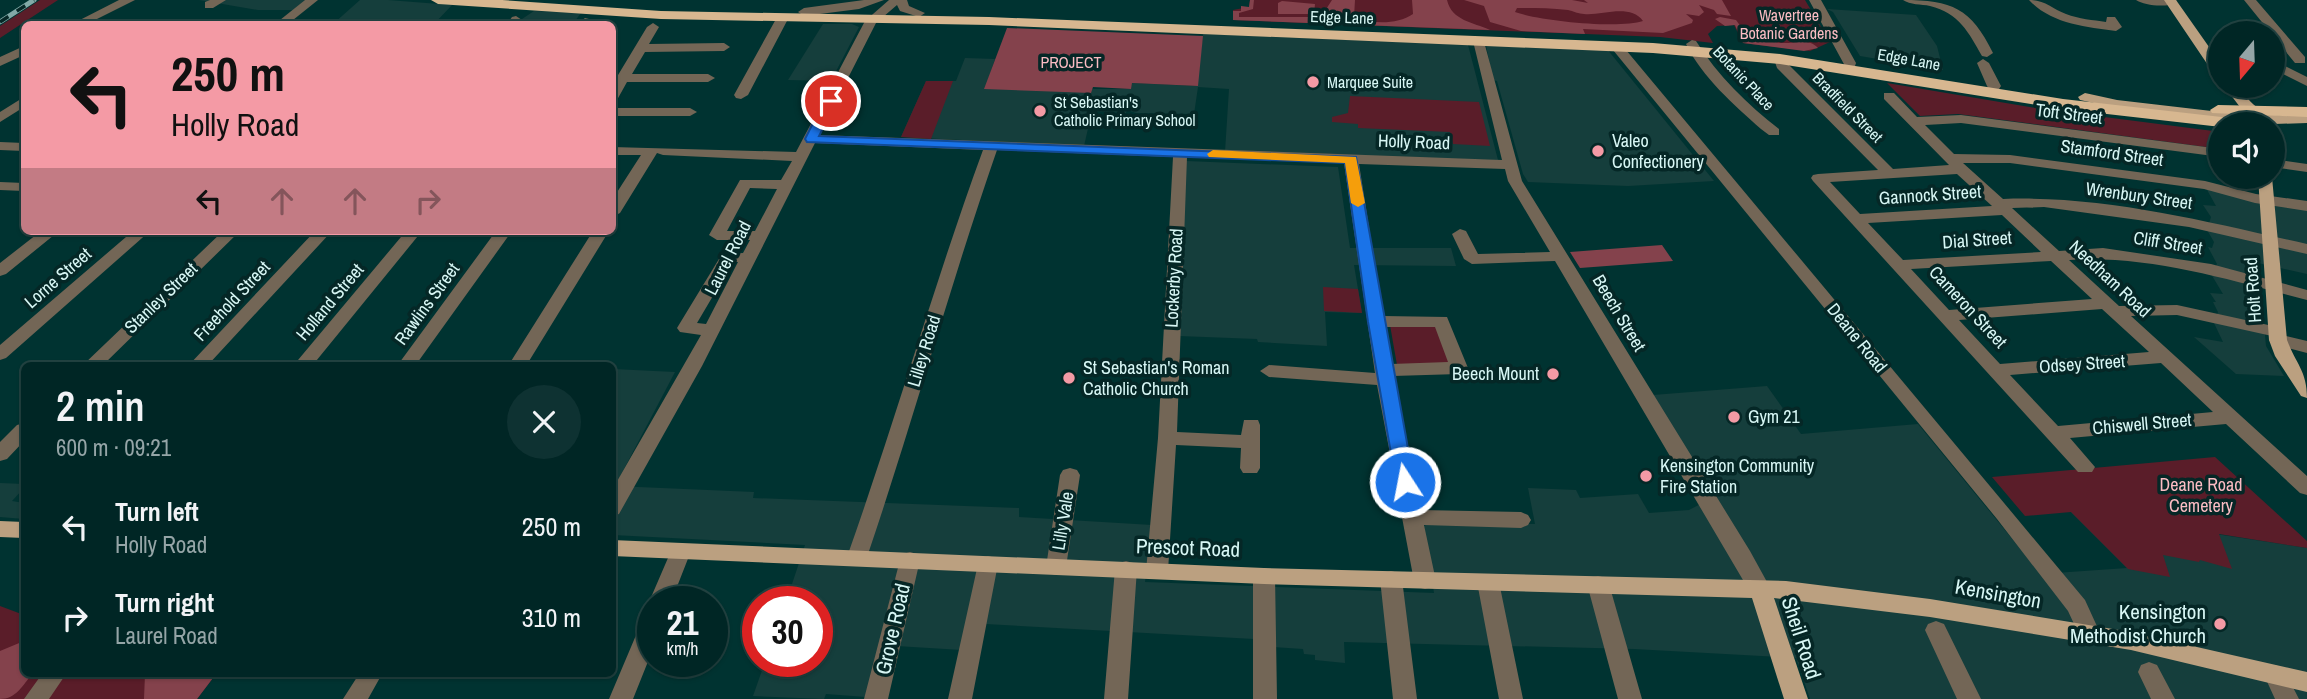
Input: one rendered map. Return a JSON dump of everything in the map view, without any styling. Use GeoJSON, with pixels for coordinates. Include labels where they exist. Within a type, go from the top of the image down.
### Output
{"type":"FeatureCollection","features":[{"type":"Feature","properties":{"kind":"highway","name":"Edge Lane"},"geometry":{"type":"LineString","coordinates":[[438,0],[647,15],[782,19],[875,9],[989,21],[1778,52],[1994,86],[2208,113]]}},
{"type":"Feature","properties":{"kind":"highway","name":"Edge Lane"},"geometry":{"type":"LineString","coordinates":[[539,0],[804,12],[875,9],[1592,38],[1693,48],[2026,99],[2208,120]]}},
{"type":"Feature","properties":{"kind":"highway","name":"Edge Lane"},"geometry":{"type":"LineString","coordinates":[[2285,116],[2307,112]]}},
{"type":"Feature","properties":{"kind":"highway"},"geometry":{"type":"LineString","coordinates":[[2285,126],[2307,126]]}},
{"type":"Feature","properties":{"kind":"main road"},"geometry":{"type":"LineString","coordinates":[[2170,1],[2208,53]]}},
{"type":"Feature","properties":{"kind":"main road"},"geometry":{"type":"LineString","coordinates":[[2240,98],[2251,112]]}},
{"type":"Feature","properties":{"kind":"main road"},"geometry":{"type":"LineString","coordinates":[[2285,120],[2307,119]]}},
{"type":"Feature","properties":{"kind":"main road","name":"Holt Road"},"geometry":{"type":"LineString","coordinates":[[2266,189],[2277,336],[2284,356],[2307,393]]}},
{"type":"Feature","properties":{"kind":"main road"},"geometry":{"type":"LineString","coordinates":[[0,529],[21,530]]}},
{"type":"Feature","properties":{"kind":"main road","name":"Prescot Road"},"geometry":{"type":"LineString","coordinates":[[616,548],[1264,576],[1392,589],[1425,581],[1490,592],[1600,594],[1707,587],[1761,591]]}},
{"type":"Feature","properties":{"kind":"main road","name":"Kensington"},"geometry":{"type":"LineString","coordinates":[[1761,591],[1802,592],[1930,608],[2090,635],[2307,682]]}},
{"type":"Feature","properties":{"kind":"main road","name":"Sheil Road"},"geometry":{"type":"LineString","coordinates":[[1761,591],[1796,699]]}},
{"type":"Feature","properties":{"kind":"street"},"geometry":{"type":"LineString","coordinates":[[84,21],[129,0]]}},
{"type":"Feature","properties":{"kind":"street"},"geometry":{"type":"LineString","coordinates":[[285,21],[312,0]]}},
{"type":"Feature","properties":{"kind":"street"},"geometry":{"type":"LineString","coordinates":[[875,9],[895,0]]}},
{"type":"Feature","properties":{"kind":"street"},"geometry":{"type":"LineString","coordinates":[[901,0],[904,8],[919,12]]}},
{"type":"Feature","properties":{"kind":"street"},"geometry":{"type":"LineString","coordinates":[[1815,0],[1850,63]]}},
{"type":"Feature","properties":{"kind":"street"},"geometry":{"type":"LineString","coordinates":[[1909,0],[1935,3],[1954,10],[1975,28],[1994,86]]}},
{"type":"Feature","properties":{"kind":"street"},"geometry":{"type":"LineString","coordinates":[[2035,0],[2049,13],[2066,20],[2116,27],[2111,20]]}},
{"type":"Feature","properties":{"kind":"street"},"geometry":{"type":"LineString","coordinates":[[2142,0],[2170,1]]}},
{"type":"Feature","properties":{"kind":"street"},"geometry":{"type":"LineString","coordinates":[[2250,0],[2303,60]]}},
{"type":"Feature","properties":{"kind":"street","name":"Laurel Road"},"geometry":{"type":"LineString","coordinates":[[616,502],[712,330],[875,9]]}},
{"type":"Feature","properties":{"kind":"street"},"geometry":{"type":"LineString","coordinates":[[741,95],[782,19]]}},
{"type":"Feature","properties":{"kind":"street"},"geometry":{"type":"LineString","coordinates":[[616,90],[652,30]]}},
{"type":"Feature","properties":{"kind":"street","name":"Beech Street"},"geometry":{"type":"LineString","coordinates":[[1479,41],[1515,181],[1761,591]]}},
{"type":"Feature","properties":{"kind":"street"},"geometry":{"type":"LineString","coordinates":[[640,48],[724,47]]}},
{"type":"Feature","properties":{"kind":"street","name":"Deane Road"},"geometry":{"type":"LineString","coordinates":[[1617,47],[2004,514],[2077,606],[2090,635]]}},
{"type":"Feature","properties":{"kind":"street","name":"Botanic Place"},"geometry":{"type":"LineString","coordinates":[[1693,48],[1762,124],[1774,132]]}},
{"type":"Feature","properties":{"kind":"street"},"geometry":{"type":"LineString","coordinates":[[1985,55],[2004,50]]}},
{"type":"Feature","properties":{"kind":"street"},"geometry":{"type":"LineString","coordinates":[[0,62],[21,52]]}},
{"type":"Feature","properties":{"kind":"street","name":"Bradfield Street"},"geometry":{"type":"LineString","coordinates":[[1781,62],[1889,173]]}},
{"type":"Feature","properties":{"kind":"street"},"geometry":{"type":"LineString","coordinates":[[2286,71],[2307,82]]}},
{"type":"Feature","properties":{"kind":"street"},"geometry":{"type":"LineString","coordinates":[[623,78],[708,78]]}},
{"type":"Feature","properties":{"kind":"street","name":"Needham Road"},"geometry":{"type":"LineString","coordinates":[[1889,96],[1956,164],[2307,488]]}},
{"type":"Feature","properties":{"kind":"street"},"geometry":{"type":"LineString","coordinates":[[0,107],[21,106]]}},
{"type":"Feature","properties":{"kind":"street"},"geometry":{"type":"LineString","coordinates":[[0,118],[21,106]]}},
{"type":"Feature","properties":{"kind":"street"},"geometry":{"type":"LineString","coordinates":[[616,112],[690,112]]}},
{"type":"Feature","properties":{"kind":"street","name":"Toft Street"},"geometry":{"type":"LineString","coordinates":[[1913,121],[1961,119],[2208,151]]}},
{"type":"Feature","properties":{"kind":"street","name":"Holly Road"},"geometry":{"type":"LineString","coordinates":[[811,139],[1511,165]]}},
{"type":"Feature","properties":{"kind":"street"},"geometry":{"type":"LineString","coordinates":[[0,146],[21,147]]}},
{"type":"Feature","properties":{"kind":"street","name":"Lilley Road"},"geometry":{"type":"LineString","coordinates":[[857,557],[895,448],[960,234],[991,146]]}},
{"type":"Feature","properties":{"kind":"street"},"geometry":{"type":"LineString","coordinates":[[616,151],[802,157]]}},
{"type":"Feature","properties":{"kind":"street"},"geometry":{"type":"LineString","coordinates":[[616,207],[657,151]]}},
{"type":"Feature","properties":{"kind":"street","name":"Lockerby Road"},"geometry":{"type":"LineString","coordinates":[[1157,571],[1167,438],[1180,153]]}},
{"type":"Feature","properties":{"kind":"street"},"geometry":{"type":"LineString","coordinates":[[1351,159],[1385,375],[1425,581]]}},
{"type":"Feature","properties":{"kind":"street","name":"Stamford Street"},"geometry":{"type":"LineString","coordinates":[[1818,178],[2010,159],[2205,185],[2266,200],[2307,206]]}},
{"type":"Feature","properties":{"kind":"street"},"geometry":{"type":"LineString","coordinates":[[2285,165],[2307,168]]}},
{"type":"Feature","properties":{"kind":"street","name":"Cameron Street"},"geometry":{"type":"LineString","coordinates":[[1818,178],[1948,315],[2085,467]]}},
{"type":"Feature","properties":{"kind":"street"},"geometry":{"type":"LineString","coordinates":[[761,236],[716,235],[745,183],[787,185]]}},
{"type":"Feature","properties":{"kind":"street"},"geometry":{"type":"LineString","coordinates":[[0,186],[21,187]]}},
{"type":"Feature","properties":{"kind":"street","name":"Wrenbury Street"},"geometry":{"type":"LineString","coordinates":[[2003,207],[2044,202],[2060,204],[2209,225],[2307,249]]}},
{"type":"Feature","properties":{"kind":"street","name":"Gannock Street"},"geometry":{"type":"LineString","coordinates":[[1857,219],[2003,207]]}},
{"type":"Feature","properties":{"kind":"street"},"geometry":{"type":"LineString","coordinates":[[1460,234],[1472,259],[1560,256]]}},
{"type":"Feature","properties":{"kind":"street"},"geometry":{"type":"LineString","coordinates":[[0,271],[46,235]]}},
{"type":"Feature","properties":{"kind":"street","name":"Lorne Street"},"geometry":{"type":"LineString","coordinates":[[0,354],[137,235]]}},
{"type":"Feature","properties":{"kind":"street","name":"Stanley Street"},"geometry":{"type":"LineString","coordinates":[[95,362],[228,235]]}},
{"type":"Feature","properties":{"kind":"street","name":"Freehold Street"},"geometry":{"type":"LineString","coordinates":[[202,362],[320,235]]}},
{"type":"Feature","properties":{"kind":"street","name":"Holland Street"},"geometry":{"type":"LineString","coordinates":[[305,362],[411,235]]}},
{"type":"Feature","properties":{"kind":"street","name":"Rawlins Street"},"geometry":{"type":"LineString","coordinates":[[410,362],[501,235]]}},
{"type":"Feature","properties":{"kind":"street"},"geometry":{"type":"LineString","coordinates":[[519,362],[599,235]]}},
{"type":"Feature","properties":{"kind":"street","name":"Cliff Street"},"geometry":{"type":"LineString","coordinates":[[2056,255],[2103,253],[2211,269],[2307,295]]}},
{"type":"Feature","properties":{"kind":"street","name":"Dial Street"},"geometry":{"type":"LineString","coordinates":[[1900,265],[2056,255]]}},
{"type":"Feature","properties":{"kind":"street"},"geometry":{"type":"LineString","coordinates":[[712,330],[686,328],[701,298],[710,291],[728,257],[749,258]]}},
{"type":"Feature","properties":{"kind":"street"},"geometry":{"type":"LineString","coordinates":[[1948,315],[2112,307],[2177,310],[2217,317],[2307,347]]}},
{"type":"Feature","properties":{"kind":"street"},"geometry":{"type":"LineString","coordinates":[[1269,371],[1385,375],[1459,368],[1441,321],[1376,322]]}},
{"type":"Feature","properties":{"kind":"street","name":"Odsey Street"},"geometry":{"type":"LineString","coordinates":[[1998,370],[2166,357]]}},
{"type":"Feature","properties":{"kind":"street","name":"Chiswell Street"},"geometry":{"type":"LineString","coordinates":[[2055,433],[2229,417]]}},
{"type":"Feature","properties":{"kind":"street"},"geometry":{"type":"LineString","coordinates":[[0,454],[21,433]]}},
{"type":"Feature","properties":{"kind":"street"},"geometry":{"type":"LineString","coordinates":[[1167,438],[1251,433],[1250,468]]}},
{"type":"Feature","properties":{"kind":"street","name":"Lilly Vale"},"geometry":{"type":"LineString","coordinates":[[1056,567],[1070,475]]}},
{"type":"Feature","properties":{"kind":"street"},"geometry":{"type":"LineString","coordinates":[[1412,517],[1521,520]]}},
{"type":"Feature","properties":{"kind":"street"},"geometry":{"type":"LineString","coordinates":[[667,586],[681,551]]}},
{"type":"Feature","properties":{"kind":"street","name":"Grove Road"},"geometry":{"type":"LineString","coordinates":[[877,699],[909,560]]}},
{"type":"Feature","properties":{"kind":"street"},"geometry":{"type":"LineString","coordinates":[[960,699],[988,564]]}},
{"type":"Feature","properties":{"kind":"street"},"geometry":{"type":"LineString","coordinates":[[1116,699],[1126,569]]}},
{"type":"Feature","properties":{"kind":"street"},"geometry":{"type":"LineString","coordinates":[[1264,576],[1265,699]]}},
{"type":"Feature","properties":{"kind":"street"},"geometry":{"type":"LineString","coordinates":[[1392,589],[1405,699]]}},
{"type":"Feature","properties":{"kind":"street"},"geometry":{"type":"LineString","coordinates":[[1490,592],[1511,699]]}},
{"type":"Feature","properties":{"kind":"street"},"geometry":{"type":"LineString","coordinates":[[1600,594],[1630,699]]}},
{"type":"Feature","properties":{"kind":"street"},"geometry":{"type":"LineString","coordinates":[[1936,630],[1969,699]]}},
{"type":"Feature","properties":{"kind":"street"},"geometry":{"type":"LineString","coordinates":[[621,699],[637,660]]}},
{"type":"Feature","properties":{"kind":"street"},"geometry":{"type":"LineString","coordinates":[[2149,672],[2164,699]]}},
{"type":"Feature","properties":{"kind":"street"},"geometry":{"type":"LineString","coordinates":[[2275,675],[2287,699]]}},
{"type":"Feature","properties":{"kind":"street"},"geometry":{"type":"LineString","coordinates":[[36,699],[53,677]]}},
{"type":"Feature","properties":{"kind":"street"},"geometry":{"type":"LineString","coordinates":[[355,699],[369,677]]}},
{"type":"Feature","properties":{"kind":"shaded area"},"geometry":{"type":"Polygon","coordinates":[[[199,0],[305,0],[293,10],[258,10],[199,0]]]}},
{"type":"Feature","properties":{"kind":"shaded area"},"geometry":{"type":"Polygon","coordinates":[[[360,0],[452,5],[437,21],[336,21],[360,0]]]}},
{"type":"Feature","properties":{"kind":"shaded area"},"geometry":{"type":"Polygon","coordinates":[[[1827,9],[1916,15],[1937,46],[1943,70],[1860,56],[1833,12],[1827,9]]]}},
{"type":"Feature","properties":{"kind":"shaded area"},"geometry":{"type":"Polygon","coordinates":[[[534,11],[581,13],[575,21],[522,19],[534,11]]]}},
{"type":"Feature","properties":{"kind":"shaded area"},"geometry":{"type":"Polygon","coordinates":[[[823,24],[852,24],[859,27],[831,81],[788,80],[823,24]]]}},
{"type":"Feature","properties":{"kind":"shaded area"},"geometry":{"type":"Polygon","coordinates":[[[1203,34],[1468,45],[1498,160],[1225,152],[1229,89],[1198,87],[1194,114],[1092,111],[1084,146],[901,137],[926,81],[956,81],[965,58],[995,59],[985,89],[1130,89],[1132,83],[1197,86],[1203,34]]]}},
{"type":"Feature","properties":{"kind":"shaded area","name":"Valeo Confectionery"},"geometry":{"type":"Polygon","coordinates":[[[1486,45],[1607,49],[1714,181],[1628,186],[1528,182],[1523,174],[1497,81],[1493,80],[1486,45]]]}},
{"type":"Feature","properties":{"kind":"shaded area"},"geometry":{"type":"Polygon","coordinates":[[[1186,161],[1338,167],[1350,248],[1451,248],[1456,266],[1354,265],[1362,313],[1325,312],[1327,346],[1258,342],[1257,339],[1179,336],[1186,161]]]}},
{"type":"Feature","properties":{"kind":"shaded area"},"geometry":{"type":"Polygon","coordinates":[[[2206,188],[2307,209],[2307,274],[2258,263],[2266,346],[2284,376],[2236,374],[2194,337],[2223,342],[2214,323],[2218,312],[2210,293],[2223,294],[2211,274],[2217,264],[2208,247],[2212,248],[2214,242],[2207,230],[2211,217],[2203,205],[2216,206],[2206,188]]]}},
{"type":"Feature","properties":{"kind":"shaded area"},"geometry":{"type":"Polygon","coordinates":[[[616,369],[675,372],[616,484],[616,369]]]}},
{"type":"Feature","properties":{"kind":"shaded area"},"geometry":{"type":"Polygon","coordinates":[[[1767,386],[1801,434],[1918,424],[2041,574],[2127,568],[2071,512],[2307,548],[2307,699],[1810,699],[1796,658],[1634,649],[1344,642],[1345,663],[1315,660],[1315,655],[1304,654],[1303,649],[1273,647],[1254,639],[967,623],[962,650],[880,645],[866,697],[826,694],[824,699],[753,696],[760,677],[833,677],[833,586],[791,586],[805,545],[616,535],[616,486],[754,492],[753,498],[1019,508],[1019,517],[1152,525],[1145,582],[1434,593],[1424,526],[1431,522],[1535,524],[1528,488],[1576,490],[1580,498],[1638,494],[1649,513],[1689,510],[1714,497],[1653,395],[1767,386]]]}},
{"type":"Feature","properties":{"kind":"shaded area"},"geometry":{"type":"Polygon","coordinates":[[[0,483],[21,484],[21,491],[12,501],[21,502],[21,519],[0,517],[0,483]]]}},
{"type":"Feature","properties":{"kind":"green space"},"geometry":{"type":"Polygon","coordinates":[[[40,0],[58,0],[26,21],[21,21],[21,24],[0,38],[0,26],[40,0]]]}},
{"type":"Feature","properties":{"kind":"green space","name":"Wavertree Botanic Gardens"},"geometry":{"type":"Polygon","coordinates":[[[1250,0],[1805,0],[1830,42],[1810,51],[1743,43],[1734,25],[1717,26],[1708,34],[1713,43],[1660,37],[1233,20],[1233,10],[1249,7],[1250,0]]]}},
{"type":"Feature","properties":{"kind":"green space"},"geometry":{"type":"Polygon","coordinates":[[[1250,0],[1254,0],[1253,9],[1239,13],[1239,17],[1321,17],[1332,0],[1355,0],[1354,17],[1384,22],[1407,18],[1413,14],[1412,0],[1447,0],[1458,17],[1490,30],[1233,20],[1233,11],[1241,11],[1241,6],[1249,7],[1250,0]]]}},
{"type":"Feature","properties":{"kind":"green space"},"geometry":{"type":"Polygon","coordinates":[[[1464,0],[1572,0],[1588,3],[1584,0],[1722,0],[1731,16],[1717,14],[1714,10],[1699,5],[1704,12],[1699,16],[1686,14],[1693,20],[1692,23],[1663,33],[1583,29],[1585,34],[1521,31],[1490,22],[1484,6],[1464,0]],[[1517,8],[1515,12],[1579,23],[1616,24],[1643,21],[1623,11],[1584,14],[1562,9],[1517,8]]]}},
{"type":"Feature","properties":{"kind":"green space"},"geometry":{"type":"Polygon","coordinates":[[[1282,1],[1315,4],[1314,14],[1278,14],[1278,3],[1282,1]]]}},
{"type":"Feature","properties":{"kind":"green space"},"geometry":{"type":"Polygon","coordinates":[[[1720,17],[1736,20],[1744,31],[1772,41],[1805,42],[1818,48],[1804,51],[1743,43],[1735,25],[1725,26],[1715,19],[1720,17]]]}},
{"type":"Feature","properties":{"kind":"green space","name":"PROJECT"},"geometry":{"type":"Polygon","coordinates":[[[1007,28],[1203,36],[1198,86],[1132,83],[1131,89],[1093,87],[1091,93],[984,89],[1007,28]]]}},
{"type":"Feature","properties":{"kind":"green space"},"geometry":{"type":"Polygon","coordinates":[[[926,81],[953,81],[931,139],[901,137],[926,81]]]}},
{"type":"Feature","properties":{"kind":"green space"},"geometry":{"type":"Polygon","coordinates":[[[1887,83],[2042,109],[2208,130],[2208,147],[1958,114],[1920,116],[1887,83]]]}},
{"type":"Feature","properties":{"kind":"green space"},"geometry":{"type":"Polygon","coordinates":[[[1350,96],[1479,102],[1490,146],[1453,144],[1450,132],[1358,128],[1358,124],[1332,122],[1332,117],[1348,113],[1350,96]]]}},
{"type":"Feature","properties":{"kind":"green space"},"geometry":{"type":"Polygon","coordinates":[[[1662,245],[1673,261],[1580,268],[1570,252],[1662,245]]]}},
{"type":"Feature","properties":{"kind":"green space"},"geometry":{"type":"Polygon","coordinates":[[[1323,287],[1358,289],[1362,313],[1324,311],[1323,287]]]}},
{"type":"Feature","properties":{"kind":"green space"},"geometry":{"type":"Polygon","coordinates":[[[1390,325],[1438,325],[1451,363],[1397,365],[1390,325]]]}},
{"type":"Feature","properties":{"kind":"green space","name":"Deane Road Cemetery"},"geometry":{"type":"Polygon","coordinates":[[[2215,457],[2307,541],[2307,548],[2219,534],[2232,569],[2200,560],[2199,562],[2163,555],[2170,577],[2128,569],[2071,512],[2025,516],[1992,477],[2215,457]]]}},
{"type":"Feature","properties":{"kind":"green space"},"geometry":{"type":"Polygon","coordinates":[[[0,606],[21,614],[21,677],[214,677],[197,699],[0,699],[0,606]]]}},
{"type":"Feature","properties":{"kind":"green space"},"geometry":{"type":"Polygon","coordinates":[[[21,642],[21,677],[30,677],[15,694],[0,699],[0,651],[21,642]]]}},
{"type":"Feature","properties":{"kind":"green space"},"geometry":{"type":"Polygon","coordinates":[[[145,677],[214,677],[197,699],[144,699],[145,677]]]}},
{"type":"Feature","properties":{"kind":"railway"},"geometry":{"type":"LineString","coordinates":[[0,22],[34,0]]}},
{"type":"Feature","properties":{"kind":"slow traffic"},"geometry":{"type":"LineString","coordinates":[[1213,154],[1351,159],[1358,203]]}},
{"type":"Feature","properties":{"kind":"place","name":"Marquee Suite"},"geometry":{"type":"Point","coordinates":[1313,82]}},
{"type":"Feature","properties":{"kind":"place","name":"St Sebastian's Catholic Primary School"},"geometry":{"type":"Point","coordinates":[1040,111]}},
{"type":"Feature","properties":{"kind":"place","name":"Valeo Confectionery"},"geometry":{"type":"Point","coordinates":[1598,151]}},
{"type":"Feature","properties":{"kind":"place","name":"Beech Mount"},"geometry":{"type":"Point","coordinates":[1553,374]}},
{"type":"Feature","properties":{"kind":"place","name":"St Sebastian's Roman Catholic Church"},"geometry":{"type":"Point","coordinates":[1069,378]}},
{"type":"Feature","properties":{"kind":"place","name":"Gym 21"},"geometry":{"type":"Point","coordinates":[1734,417]}},
{"type":"Feature","properties":{"kind":"place","name":"Kensington Community Fire Station"},"geometry":{"type":"Point","coordinates":[1646,476]}},
{"type":"Feature","properties":{"kind":"place","name":"Kensington Methodist Church"},"geometry":{"type":"Point","coordinates":[2220,624]}},
{"type":"Feature","properties":{"kind":"route"},"geometry":{"type":"LineString","coordinates":[[831,101],[811,139],[1351,159],[1384,370],[1405,482]]}}]}
